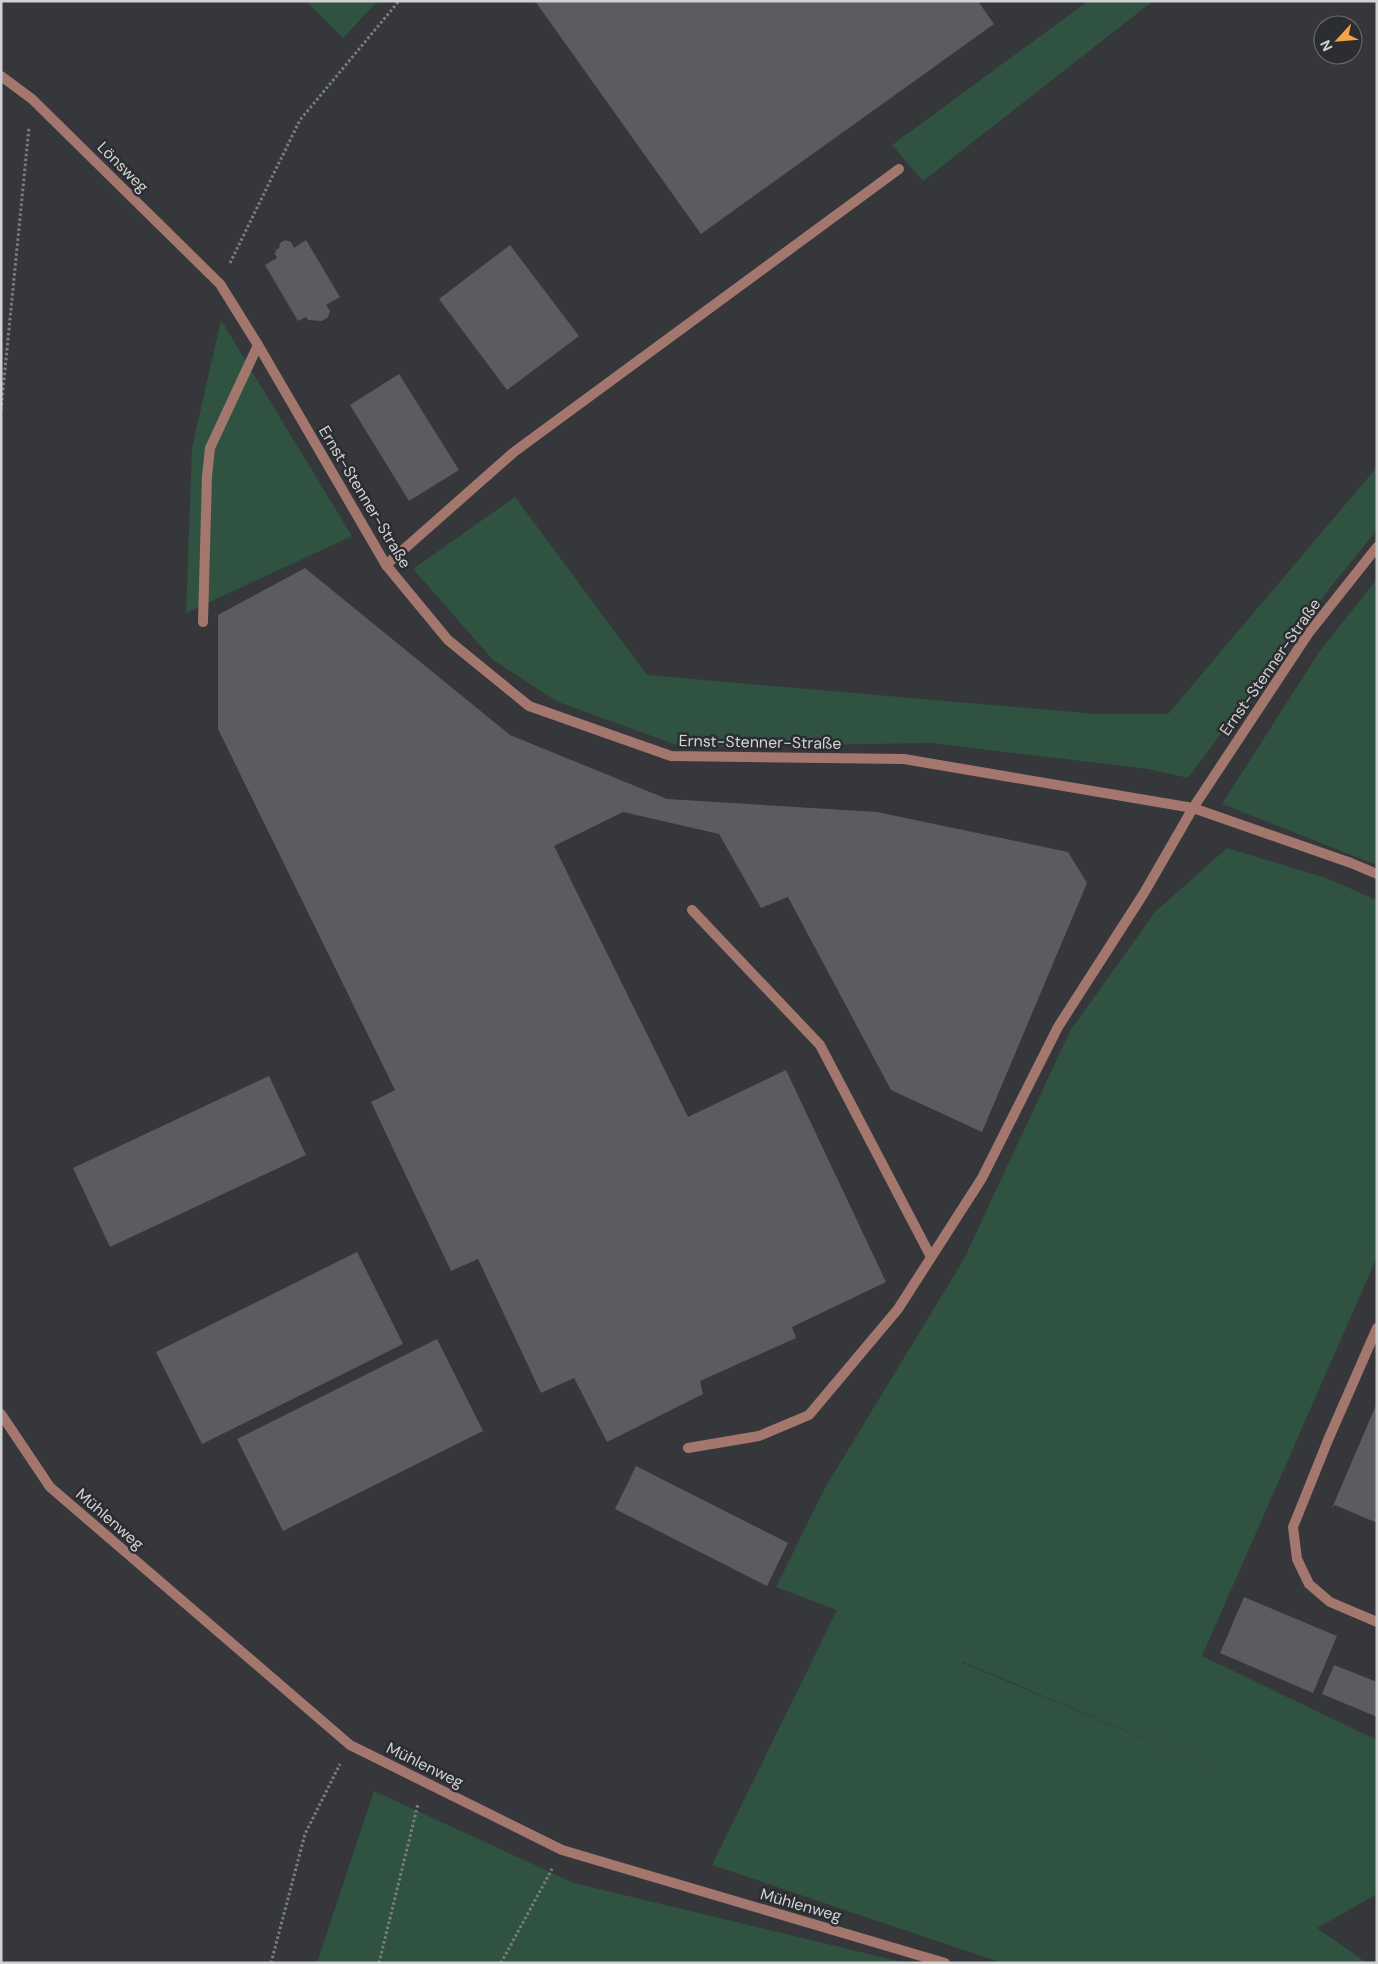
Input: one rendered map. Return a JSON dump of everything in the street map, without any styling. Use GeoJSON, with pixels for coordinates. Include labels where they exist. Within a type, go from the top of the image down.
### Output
{"type":"FeatureCollection","features":[{"type":"Feature","properties":{"kind":"street","name":"Lönsweg"},"geometry":{"type":"LineString","coordinates":[[1,76],[32,99],[220,284]]}},
{"type":"Feature","properties":{"kind":"street"},"geometry":{"type":"LineString","coordinates":[[386,565],[514,452],[899,169]]}},
{"type":"Feature","properties":{"kind":"street","name":"Ernst-Stenner-Straße"},"geometry":{"type":"LineString","coordinates":[[220,284],[258,345],[386,565],[448,640],[529,706],[671,756],[904,759],[1193,808],[1351,863],[1377,874]]}},
{"type":"Feature","properties":{"kind":"street"},"geometry":{"type":"LineString","coordinates":[[203,622],[207,476],[210,448],[258,345]]}},
{"type":"Feature","properties":{"kind":"street","name":"Ernst-Stenner-Straße"},"geometry":{"type":"LineString","coordinates":[[1193,808],[1308,634],[1377,547]]}},
{"type":"Feature","properties":{"kind":"street"},"geometry":{"type":"LineString","coordinates":[[688,1448],[758,1436],[810,1415],[898,1309],[982,1178],[1058,1027],[1144,893],[1193,808]]}},
{"type":"Feature","properties":{"kind":"street"},"geometry":{"type":"LineString","coordinates":[[692,910],[820,1045],[931,1257]]}},
{"type":"Feature","properties":{"kind":"street"},"geometry":{"type":"LineString","coordinates":[[1377,1328],[1292,1527],[1298,1559],[1309,1584],[1330,1602],[1377,1622]]}},
{"type":"Feature","properties":{"kind":"street","name":"Mühlenweg"},"geometry":{"type":"LineString","coordinates":[[1,1414],[50,1487],[350,1745],[562,1850],[945,1963]]}},
{"type":"Feature","properties":{"kind":"path"},"geometry":{"type":"LineString","coordinates":[[220,284],[300,120],[399,1]]}},
{"type":"Feature","properties":{"kind":"path"},"geometry":{"type":"LineString","coordinates":[[1,410],[32,99]]}},
{"type":"Feature","properties":{"kind":"path"},"geometry":{"type":"LineString","coordinates":[[271,1963],[305,1834],[350,1745]]}},
{"type":"Feature","properties":{"kind":"path"},"geometry":{"type":"LineString","coordinates":[[379,1963],[423,1781]]}},
{"type":"Feature","properties":{"kind":"path"},"geometry":{"type":"LineString","coordinates":[[501,1963],[562,1850]]}},
{"type":"Feature","properties":{"kind":"green space"},"geometry":{"type":"Polygon","coordinates":[[[306,1],[378,1],[343,38],[306,1]]]}},
{"type":"Feature","properties":{"kind":"green space"},"geometry":{"type":"Polygon","coordinates":[[[1088,1],[1153,1],[923,181],[892,145],[1088,1]]]}},
{"type":"Feature","properties":{"kind":"green space"},"geometry":{"type":"Polygon","coordinates":[[[221,320],[352,536],[186,613],[192,448],[221,320]]]}},
{"type":"Feature","properties":{"kind":"green space"},"geometry":{"type":"Polygon","coordinates":[[[1377,467],[1377,530],[1329,589],[1188,778],[1148,769],[931,743],[682,747],[558,702],[493,660],[413,569],[515,497],[647,675],[1097,714],[1168,714],[1377,467]]]}},
{"type":"Feature","properties":{"kind":"green space"},"geometry":{"type":"Polygon","coordinates":[[[1377,579],[1377,865],[1222,804],[1319,652],[1377,579]]]}},
{"type":"Feature","properties":{"kind":"green space"},"geometry":{"type":"Polygon","coordinates":[[[1227,848],[1326,878],[1377,900],[1377,1257],[1202,1656],[1377,1740],[1377,1894],[1317,1928],[1367,1963],[1002,1963],[712,1865],[837,1610],[776,1587],[825,1488],[964,1259],[1070,1031],[1155,912],[1227,848]],[[963,1662],[963,1663],[1240,1779],[963,1662]]]}},
{"type":"Feature","properties":{"kind":"green space"},"geometry":{"type":"Polygon","coordinates":[[[374,1791],[574,1883],[906,1963],[317,1963],[374,1791]]]}},
{"type":"Feature","properties":{"kind":"building"},"geometry":{"type":"Polygon","coordinates":[[[535,1],[978,1],[994,24],[701,234],[535,1]]]}},
{"type":"Feature","properties":{"kind":"building"},"geometry":{"type":"Polygon","coordinates":[[[285,240],[291,242],[294,248],[306,240],[340,297],[326,305],[330,311],[328,317],[322,321],[308,320],[306,317],[298,321],[265,265],[277,258],[276,250],[279,248],[280,243],[285,240]]]}},
{"type":"Feature","properties":{"kind":"building"},"geometry":{"type":"Polygon","coordinates":[[[510,245],[579,336],[507,390],[439,299],[510,245]]]}},
{"type":"Feature","properties":{"kind":"building"},"geometry":{"type":"Polygon","coordinates":[[[399,374],[459,470],[409,501],[350,405],[399,374]]]}},
{"type":"Feature","properties":{"kind":"building"},"geometry":{"type":"Polygon","coordinates":[[[305,568],[510,735],[667,799],[877,812],[1068,852],[1087,883],[982,1132],[891,1090],[788,897],[761,908],[719,834],[623,812],[554,846],[688,1117],[786,1070],[886,1282],[792,1327],[796,1338],[700,1381],[703,1394],[607,1442],[574,1378],[541,1393],[478,1259],[451,1271],[371,1102],[395,1090],[218,729],[218,615],[305,568]]]}},
{"type":"Feature","properties":{"kind":"building"},"geometry":{"type":"Polygon","coordinates":[[[269,1076],[306,1155],[110,1247],[73,1168],[269,1076]]]}},
{"type":"Feature","properties":{"kind":"building"},"geometry":{"type":"Polygon","coordinates":[[[357,1252],[403,1344],[202,1444],[156,1352],[357,1252]]]}},
{"type":"Feature","properties":{"kind":"building"},"geometry":{"type":"Polygon","coordinates":[[[437,1339],[483,1431],[283,1531],[237,1439],[437,1339]]]}},
{"type":"Feature","properties":{"kind":"building"},"geometry":{"type":"Polygon","coordinates":[[[1377,1403],[1377,1523],[1335,1505],[1332,1508],[1377,1403]]]}},
{"type":"Feature","properties":{"kind":"building"},"geometry":{"type":"Polygon","coordinates":[[[636,1466],[788,1543],[767,1586],[615,1509],[636,1466]]]}},
{"type":"Feature","properties":{"kind":"building"},"geometry":{"type":"Polygon","coordinates":[[[1244,1597],[1337,1636],[1313,1693],[1220,1653],[1244,1597]]]}},
{"type":"Feature","properties":{"kind":"building"},"geometry":{"type":"Polygon","coordinates":[[[1334,1665],[1377,1682],[1377,1717],[1322,1694],[1334,1665]]]}}]}
